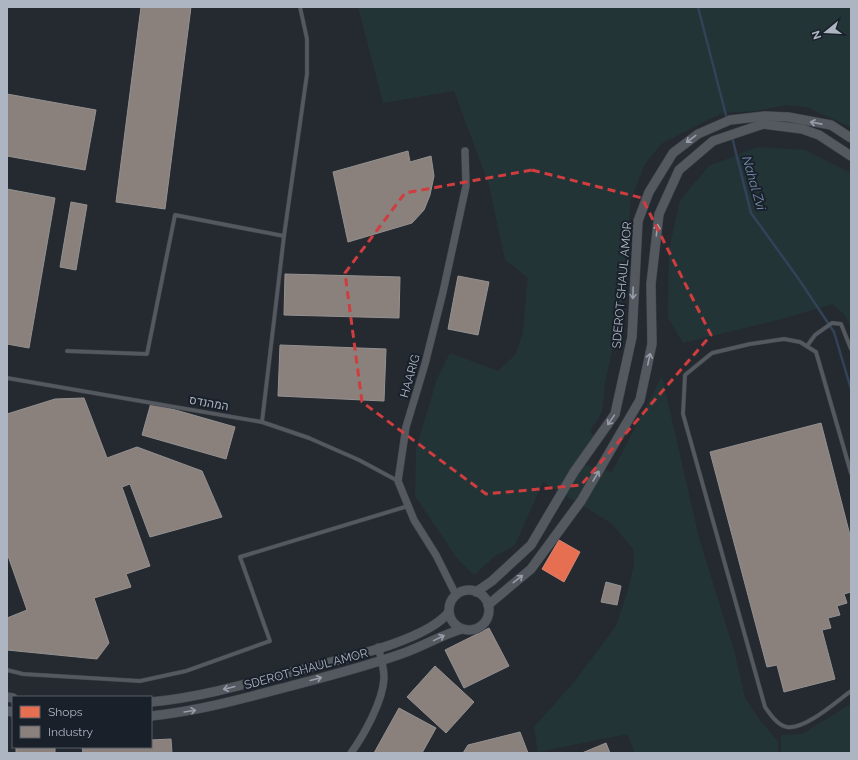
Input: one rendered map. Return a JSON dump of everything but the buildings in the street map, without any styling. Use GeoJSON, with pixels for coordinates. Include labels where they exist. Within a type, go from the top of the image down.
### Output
{"type":"FeatureCollection","features":[{"type":"Feature","properties":{"kind":"street","name":"SDEROT SHAUL AMOR"},"geometry":{"type":"LineString","coordinates":[[476,592],[492,581],[531,545],[574,472],[615,414],[632,337],[638,222],[649,192],[673,153],[698,134],[730,120],[765,116],[788,117],[831,126],[851,138]]}},
{"type":"Feature","properties":{"kind":"street"},"geometry":{"type":"LineString","coordinates":[[488,605],[531,569],[581,501],[640,400],[652,344],[651,284],[659,214],[679,170],[714,141],[763,124],[802,129],[819,135],[851,156]]}},
{"type":"Feature","properties":{"kind":"street","name":"HAARIG"},"geometry":{"type":"LineString","coordinates":[[398,481],[406,427],[423,371],[443,292],[466,186],[464,151]]}},
{"type":"Feature","properties":{"kind":"street"},"geometry":{"type":"LineString","coordinates":[[398,481],[414,520],[436,555],[456,595]]}},
{"type":"Feature","properties":{"kind":"street"},"geometry":{"type":"LineString","coordinates":[[469,590],[476,592],[486,599],[489,612],[484,624],[472,630],[462,629],[454,624],[449,612],[450,606],[456,595],[469,590]]}},
{"type":"Feature","properties":{"kind":"street","name":"SDEROT SHAUL AMOR"},"geometry":{"type":"LineString","coordinates":[[152,702],[190,697],[227,689],[378,647],[417,634],[443,620],[449,612]]}},
{"type":"Feature","properties":{"kind":"street","name":"SDEROT SHAUL AMOR"},"geometry":{"type":"LineString","coordinates":[[152,716],[193,711],[381,661],[462,629]]}},
{"type":"Feature","properties":{"kind":"street"},"geometry":{"type":"LineString","coordinates":[[351,753],[378,704],[384,678],[378,647]]}},
{"type":"Feature","properties":{"kind":"lane"},"geometry":{"type":"LineString","coordinates":[[262,422],[284,236],[307,74],[307,39],[300,7]]}},
{"type":"Feature","properties":{"kind":"lane"},"geometry":{"type":"LineString","coordinates":[[67,351],[147,354],[175,215],[284,236]]}},
{"type":"Feature","properties":{"kind":"lane"},"geometry":{"type":"LineString","coordinates":[[807,346],[815,335],[832,323],[841,324],[851,349]]}},
{"type":"Feature","properties":{"kind":"lane"},"geometry":{"type":"LineString","coordinates":[[851,473],[816,352],[807,346],[800,342],[784,340],[750,344],[712,353],[685,375],[683,414],[765,706],[775,720],[787,727],[798,726],[814,718],[851,691]]}},
{"type":"Feature","properties":{"kind":"lane","name":"המהנדס"},"geometry":{"type":"LineString","coordinates":[[7,378],[262,422],[309,438],[359,460],[398,481]]}},
{"type":"Feature","properties":{"kind":"lane"},"geometry":{"type":"LineString","coordinates":[[7,670],[23,674],[140,680],[186,671],[270,641],[240,557],[409,506]]}},
{"type":"Feature","properties":{"kind":"highlighted area"},"geometry":{"type":"Polygon","coordinates":[[[532,170],[642,198],[711,335],[581,485],[486,494],[362,402],[345,273],[405,193],[532,170]]]}},
{"type":"Feature","properties":{"kind":"shaded area"},"geometry":{"type":"Polygon","coordinates":[[[358,7],[851,7],[851,127],[806,107],[786,105],[755,111],[722,113],[661,144],[645,164],[631,199],[621,307],[605,383],[602,412],[590,431],[594,436],[585,465],[612,472],[662,376],[699,538],[735,654],[745,698],[761,722],[778,741],[778,753],[635,753],[627,734],[538,752],[534,727],[575,681],[616,626],[628,591],[634,564],[633,549],[611,523],[543,482],[515,545],[495,556],[474,575],[456,557],[415,496],[416,449],[437,379],[450,353],[498,371],[509,361],[516,353],[520,342],[524,324],[528,278],[505,260],[489,185],[454,91],[383,103],[358,7]]]}},
{"type":"Feature","properties":{"kind":"shaded area"},"geometry":{"type":"Polygon","coordinates":[[[757,147],[805,150],[851,173],[851,327],[844,314],[833,304],[785,318],[683,343],[668,318],[669,250],[680,200],[709,166],[757,147]]]}},
{"type":"Feature","properties":{"kind":"shaded area"},"geometry":{"type":"Polygon","coordinates":[[[851,704],[851,753],[781,753],[781,735],[802,734],[851,704]]]}},
{"type":"Feature","properties":{"kind":"waterway","name":"Nahal Zvi"},"geometry":{"type":"LineString","coordinates":[[698,7],[727,119]]}},
{"type":"Feature","properties":{"kind":"waterway","name":"Nahal Zvi"},"geometry":{"type":"LineString","coordinates":[[732,137],[751,213],[798,278],[834,332],[851,389]]}}]}
